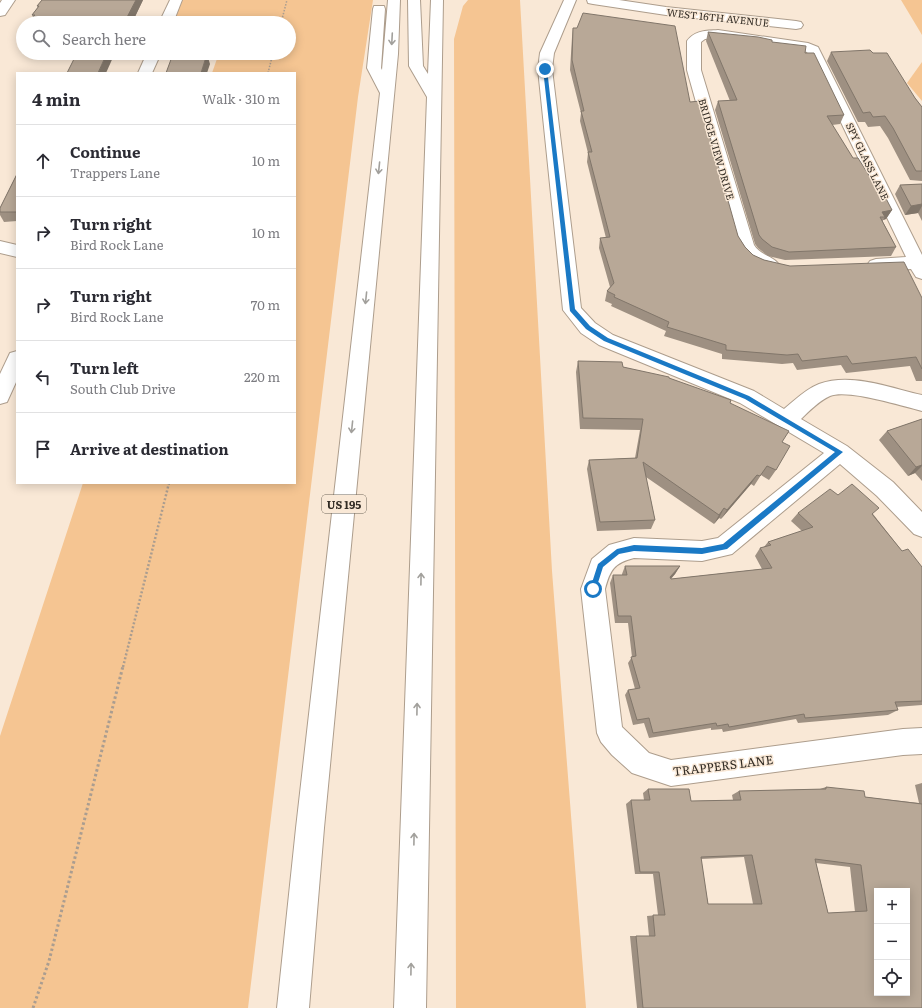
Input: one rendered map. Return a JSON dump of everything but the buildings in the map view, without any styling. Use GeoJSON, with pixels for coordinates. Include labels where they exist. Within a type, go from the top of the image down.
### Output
{"type":"FeatureCollection","features":[{"type":"Feature","properties":{"kind":"main road"},"geometry":{"type":"LineString","coordinates":[[0,12],[9,0]]}},
{"type":"Feature","properties":{"kind":"main road"},"geometry":{"type":"LineString","coordinates":[[169,16],[176,0]]}},
{"type":"Feature","properties":{"kind":"main road"},"geometry":{"type":"LineString","coordinates":[[381,0],[374,68],[387,93]]}},
{"type":"Feature","properties":{"kind":"main road","name":"US 195"},"geometry":{"type":"LineString","coordinates":[[293,1008],[311,820],[387,93],[394,0]]}},
{"type":"Feature","properties":{"kind":"main road"},"geometry":{"type":"LineString","coordinates":[[414,0],[416,66],[434,96]]}},
{"type":"Feature","properties":{"kind":"main road"},"geometry":{"type":"LineString","coordinates":[[410,1008],[437,0]]}},
{"type":"Feature","properties":{"kind":"main road"},"geometry":{"type":"LineString","coordinates":[[570,0],[547,52],[545,69],[572,310],[588,328],[606,340],[747,397],[840,452],[885,489],[922,527]]}},
{"type":"Feature","properties":{"kind":"main road","name":"WEST 16TH AVENUE"},"geometry":{"type":"LineString","coordinates":[[593,0],[666,11],[796,25]]}},
{"type":"Feature","properties":{"kind":"main road","name":"BRIDGE VIEW DRIVE"},"geometry":{"type":"LineString","coordinates":[[785,268],[758,261],[749,253],[745,245],[694,70],[694,41],[701,35],[718,34],[808,47],[813,50]]}},
{"type":"Feature","properties":{"kind":"main road","name":"SPY GLASS LANE"},"geometry":{"type":"LineString","coordinates":[[813,50],[888,187],[919,268]]}},
{"type":"Feature","properties":{"kind":"main road"},"geometry":{"type":"LineString","coordinates":[[145,72],[151,60]]}},
{"type":"Feature","properties":{"kind":"main road"},"geometry":{"type":"LineString","coordinates":[[0,247],[16,251]]}},
{"type":"Feature","properties":{"kind":"main road"},"geometry":{"type":"LineString","coordinates":[[862,265],[919,268]]}},
{"type":"Feature","properties":{"kind":"main road"},"geometry":{"type":"LineString","coordinates":[[0,396],[16,360]]}},
{"type":"Feature","properties":{"kind":"main road"},"geometry":{"type":"LineString","coordinates":[[785,420],[824,390],[835,387],[855,388],[922,402]]}},
{"type":"Feature","properties":{"kind":"main road","name":"TRAPPERS LANE"},"geometry":{"type":"LineString","coordinates":[[840,452],[724,546],[702,551],[634,548],[617,552],[600,566],[593,589],[610,732],[621,746],[642,764],[671,773],[903,742],[922,742]]}},
{"type":"Feature","properties":{"kind":"path"},"geometry":{"type":"LineString","coordinates":[[283,16],[286,0]]}},
{"type":"Feature","properties":{"kind":"path"},"geometry":{"type":"LineString","coordinates":[[268,72],[271,60]]}},
{"type":"Feature","properties":{"kind":"path"},"geometry":{"type":"LineString","coordinates":[[33,1008],[49,961],[169,484]]}},
{"type":"Feature","properties":{"kind":"shaded area"},"geometry":{"type":"Polygon","coordinates":[[[182,0],[373,0],[358,97],[248,1008],[0,1008],[0,736],[83,484],[296,484],[296,72],[212,72],[217,60],[296,60],[296,16],[176,16],[182,0]]]}},
{"type":"Feature","properties":{"kind":"shaded area"},"geometry":{"type":"Polygon","coordinates":[[[468,0],[520,0],[552,571],[586,1008],[456,1008],[454,39],[463,6],[468,0]]]}},
{"type":"Feature","properties":{"kind":"shaded area"},"geometry":{"type":"Polygon","coordinates":[[[901,0],[922,0],[922,35],[901,0]]]}},
{"type":"Feature","properties":{"kind":"shaded area"},"geometry":{"type":"Polygon","coordinates":[[[922,62],[922,101],[907,83],[922,62]]]}},
{"type":"Feature","properties":{"kind":"route"},"geometry":{"type":"LineString","coordinates":[[545,69],[572,310],[588,328],[606,340],[747,397],[840,452],[724,546],[702,551],[634,548],[617,552],[600,566],[593,589]]}}]}
